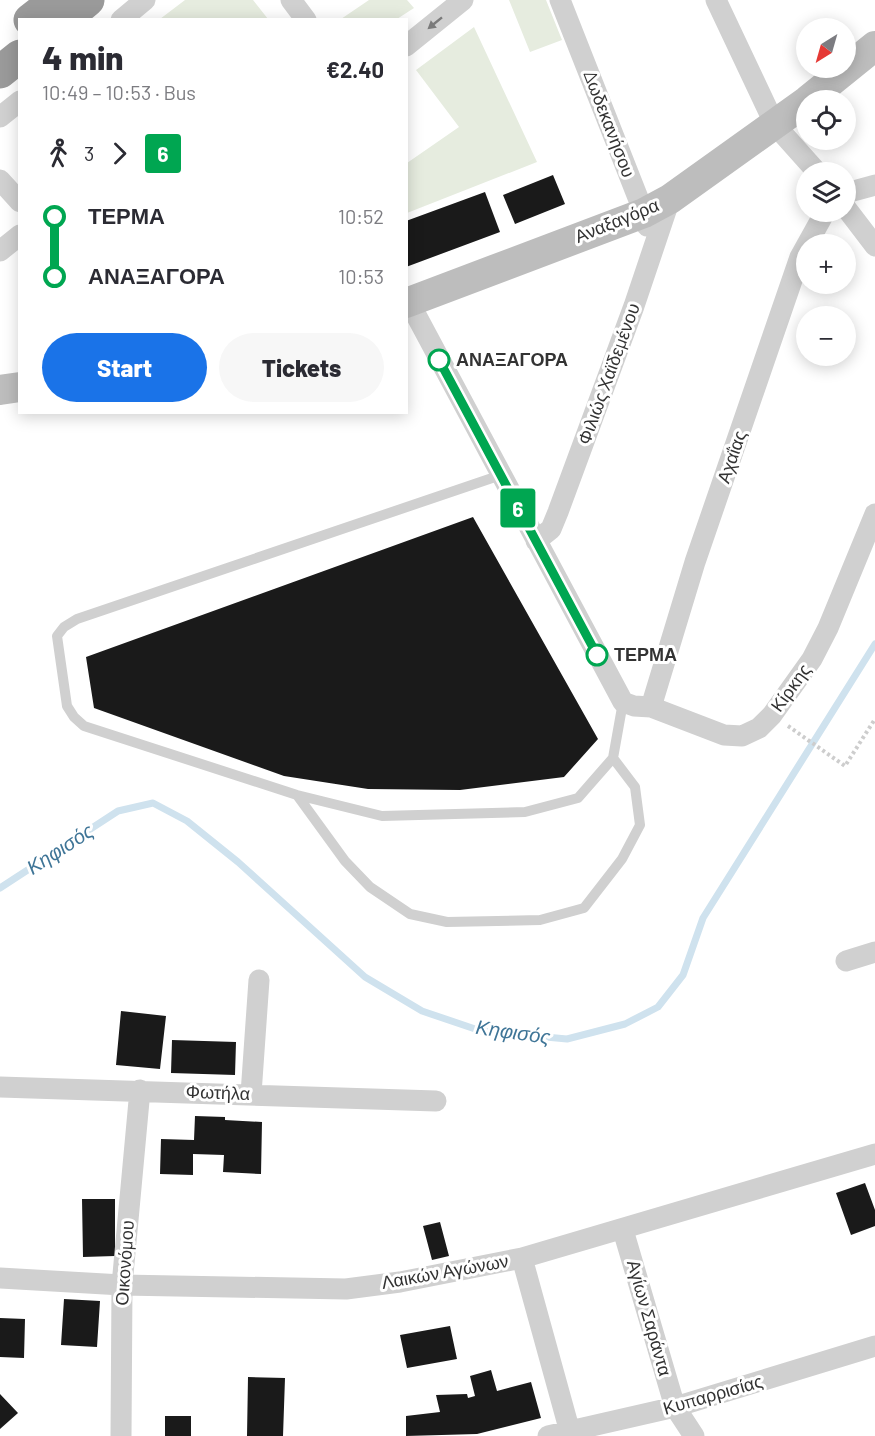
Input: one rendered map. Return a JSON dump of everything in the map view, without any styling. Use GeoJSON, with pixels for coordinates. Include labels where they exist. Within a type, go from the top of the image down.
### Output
{"type":"FeatureCollection","features":[{"type":"Feature","properties":{"kind":"highway"},"geometry":{"type":"LineString","coordinates":[[33,18],[56,0]]}},
{"type":"Feature","properties":{"kind":"highway"},"geometry":{"type":"LineString","coordinates":[[66,18],[88,0]]}},
{"type":"Feature","properties":{"kind":"highway"},"geometry":{"type":"LineString","coordinates":[[0,42],[18,29]]}},
{"type":"Feature","properties":{"kind":"highway"},"geometry":{"type":"LineString","coordinates":[[0,72],[18,58]]}},
{"type":"Feature","properties":{"kind":"main road","name":"Αναξαγόρα"},"geometry":{"type":"LineString","coordinates":[[821,90],[875,46]]}},
{"type":"Feature","properties":{"kind":"main road","name":"Αναξαγόρα"},"geometry":{"type":"LineString","coordinates":[[408,302],[644,213],[670,199],[796,109]]}},
{"type":"Feature","properties":{"kind":"street"},"geometry":{"type":"LineString","coordinates":[[123,18],[145,0]]}},
{"type":"Feature","properties":{"kind":"street"},"geometry":{"type":"LineString","coordinates":[[291,0],[304,18]]}},
{"type":"Feature","properties":{"kind":"street"},"geometry":{"type":"LineString","coordinates":[[408,44],[463,0]]}},
{"type":"Feature","properties":{"kind":"street","name":"Δωδεκανήσου"},"geometry":{"type":"LineString","coordinates":[[560,0],[644,213],[653,250]]}},
{"type":"Feature","properties":{"kind":"street"},"geometry":{"type":"LineString","coordinates":[[716,0],[775,125],[808,162]]}},
{"type":"Feature","properties":{"kind":"street"},"geometry":{"type":"LineString","coordinates":[[0,117],[18,104]]}},
{"type":"Feature","properties":{"kind":"street"},"geometry":{"type":"LineString","coordinates":[[0,180],[18,200]]}},
{"type":"Feature","properties":{"kind":"street"},"geometry":{"type":"LineString","coordinates":[[856,190],[875,185]]}},
{"type":"Feature","properties":{"kind":"street","name":"Φιλιώς Χαϊδεμένου"},"geometry":{"type":"LineString","coordinates":[[536,541],[551,529],[558,512],[670,199]]}},
{"type":"Feature","properties":{"kind":"street"},"geometry":{"type":"LineString","coordinates":[[856,221],[875,246]]}},
{"type":"Feature","properties":{"kind":"street","name":"Αχαΐας"},"geometry":{"type":"LineString","coordinates":[[651,707],[695,562],[800,257],[819,222]]}},
{"type":"Feature","properties":{"kind":"street"},"geometry":{"type":"LineString","coordinates":[[0,251],[18,237]]}},
{"type":"Feature","properties":{"kind":"street"},"geometry":{"type":"LineString","coordinates":[[408,302],[623,702]]}},
{"type":"Feature","properties":{"kind":"street","name":"Κίρκης"},"geometry":{"type":"LineString","coordinates":[[623,702],[634,706],[651,707],[724,735],[742,736],[759,728],[772,715],[812,659],[828,628],[875,514]]}},
{"type":"Feature","properties":{"kind":"street"},"geometry":{"type":"LineString","coordinates":[[846,961],[875,952]]}},
{"type":"Feature","properties":{"kind":"street"},"geometry":{"type":"LineString","coordinates":[[251,1094],[259,980]]}},
{"type":"Feature","properties":{"kind":"street","name":"Φωτήλα"},"geometry":{"type":"LineString","coordinates":[[0,1087],[436,1101]]}},
{"type":"Feature","properties":{"kind":"street","name":"Οικονόμου"},"geometry":{"type":"LineString","coordinates":[[121,1436],[122,1285],[140,1090]]}},
{"type":"Feature","properties":{"kind":"street","name":"Λαικών Αγώνων"},"geometry":{"type":"LineString","coordinates":[[0,1278],[122,1285],[346,1289],[400,1282],[522,1258],[875,1154]]}},
{"type":"Feature","properties":{"kind":"street","name":"Αγίων Σαράντα"},"geometry":{"type":"LineString","coordinates":[[623,1230],[675,1407],[694,1436]]}},
{"type":"Feature","properties":{"kind":"street"},"geometry":{"type":"LineString","coordinates":[[522,1258],[570,1432]]}},
{"type":"Feature","properties":{"kind":"street","name":"Κυπαρρισίας"},"geometry":{"type":"LineString","coordinates":[[548,1436],[675,1407],[875,1346]]}},
{"type":"Feature","properties":{"kind":"lane"},"geometry":{"type":"LineString","coordinates":[[501,475],[77,619],[64,627],[57,636],[67,706],[84,726],[297,795],[382,816],[525,812],[578,798],[613,758],[623,702]]}},
{"type":"Feature","properties":{"kind":"lane"},"geometry":{"type":"LineString","coordinates":[[297,795],[345,861],[370,887],[410,914],[447,922],[540,920],[584,908],[622,859],[640,825],[635,787],[613,758]]}},
{"type":"Feature","properties":{"kind":"path"},"geometry":{"type":"LineString","coordinates":[[804,737],[845,766],[875,719]]}},
{"type":"Feature","properties":{"kind":"shaded area"},"geometry":{"type":"Polygon","coordinates":[[[185,0],[253,0],[267,18],[161,18],[185,0]]]}},
{"type":"Feature","properties":{"kind":"shaded area"},"geometry":{"type":"Polygon","coordinates":[[[369,0],[407,0],[414,8],[399,18],[342,18],[369,0]]]}},
{"type":"Feature","properties":{"kind":"shaded area"},"geometry":{"type":"Polygon","coordinates":[[[509,0],[546,0],[562,40],[530,52],[509,0]]]}},
{"type":"Feature","properties":{"kind":"shaded area"},"geometry":{"type":"Polygon","coordinates":[[[474,27],[537,162],[408,213],[408,162],[459,127],[416,70],[474,27]]]}},
{"type":"Feature","properties":{"kind":"building"},"geometry":{"type":"Polygon","coordinates":[[[553,175],[565,204],[515,224],[503,195],[553,175]]]}},
{"type":"Feature","properties":{"kind":"building"},"geometry":{"type":"Polygon","coordinates":[[[485,192],[500,232],[408,266],[408,220],[485,192]]]}},
{"type":"Feature","properties":{"kind":"building"},"geometry":{"type":"Polygon","coordinates":[[[473,517],[598,739],[564,777],[460,790],[368,789],[284,776],[94,708],[86,657],[473,517]]]}},
{"type":"Feature","properties":{"kind":"building"},"geometry":{"type":"Polygon","coordinates":[[[121,1011],[166,1016],[160,1069],[116,1065],[121,1011]]]}},
{"type":"Feature","properties":{"kind":"building"},"geometry":{"type":"Polygon","coordinates":[[[172,1040],[236,1042],[235,1075],[171,1073],[172,1040]]]}},
{"type":"Feature","properties":{"kind":"building"},"geometry":{"type":"Polygon","coordinates":[[[195,1116],[262,1122],[261,1174],[223,1172],[224,1155],[193,1154],[193,1175],[160,1174],[161,1139],[194,1140],[195,1116]]]}},
{"type":"Feature","properties":{"kind":"building"},"geometry":{"type":"Polygon","coordinates":[[[865,1183],[875,1210],[875,1226],[851,1235],[836,1193],[865,1183]]]}},
{"type":"Feature","properties":{"kind":"building"},"geometry":{"type":"Polygon","coordinates":[[[82,1199],[115,1199],[115,1256],[83,1257],[82,1199]]]}},
{"type":"Feature","properties":{"kind":"building"},"geometry":{"type":"Polygon","coordinates":[[[440,1222],[449,1256],[432,1260],[423,1226],[440,1222]]]}},
{"type":"Feature","properties":{"kind":"building"},"geometry":{"type":"Polygon","coordinates":[[[64,1299],[100,1301],[97,1347],[61,1345],[64,1299]]]}},
{"type":"Feature","properties":{"kind":"building"},"geometry":{"type":"Polygon","coordinates":[[[0,1318],[25,1319],[24,1358],[0,1357],[0,1318]]]}},
{"type":"Feature","properties":{"kind":"building"},"geometry":{"type":"Polygon","coordinates":[[[450,1326],[457,1359],[407,1368],[400,1335],[450,1326]]]}},
{"type":"Feature","properties":{"kind":"building"},"geometry":{"type":"Polygon","coordinates":[[[491,1370],[497,1391],[531,1382],[541,1418],[477,1434],[406,1436],[406,1416],[440,1412],[436,1395],[467,1394],[468,1398],[475,1396],[470,1376],[491,1370]]]}},
{"type":"Feature","properties":{"kind":"building"},"geometry":{"type":"Polygon","coordinates":[[[248,1377],[285,1378],[283,1436],[247,1436],[248,1377]]]}},
{"type":"Feature","properties":{"kind":"building"},"geometry":{"type":"Polygon","coordinates":[[[0,1394],[18,1413],[0,1429],[0,1394]]]}},
{"type":"Feature","properties":{"kind":"building"},"geometry":{"type":"Polygon","coordinates":[[[165,1416],[191,1416],[191,1436],[165,1436],[165,1416]]]}},
{"type":"Feature","properties":{"kind":"waterway","name":"Κηφισός"},"geometry":{"type":"LineString","coordinates":[[0,888],[118,811],[153,803],[187,821],[238,862],[365,977],[422,1011],[481,1031],[567,1039],[625,1024],[658,1007],[683,975],[703,918],[875,644]]}},
{"type":"Feature","properties":{"kind":"bus line","name":"6"},"geometry":{"type":"LineString","coordinates":[[439,360],[597,655]]}},
{"type":"Feature","properties":{"kind":"place","name":"ΑΝΑΞΑΓΟΡΑ"},"geometry":{"type":"Point","coordinates":[439,360]}},
{"type":"Feature","properties":{"kind":"place","name":"ΤΕΡΜΑ"},"geometry":{"type":"Point","coordinates":[597,655]}}]}
